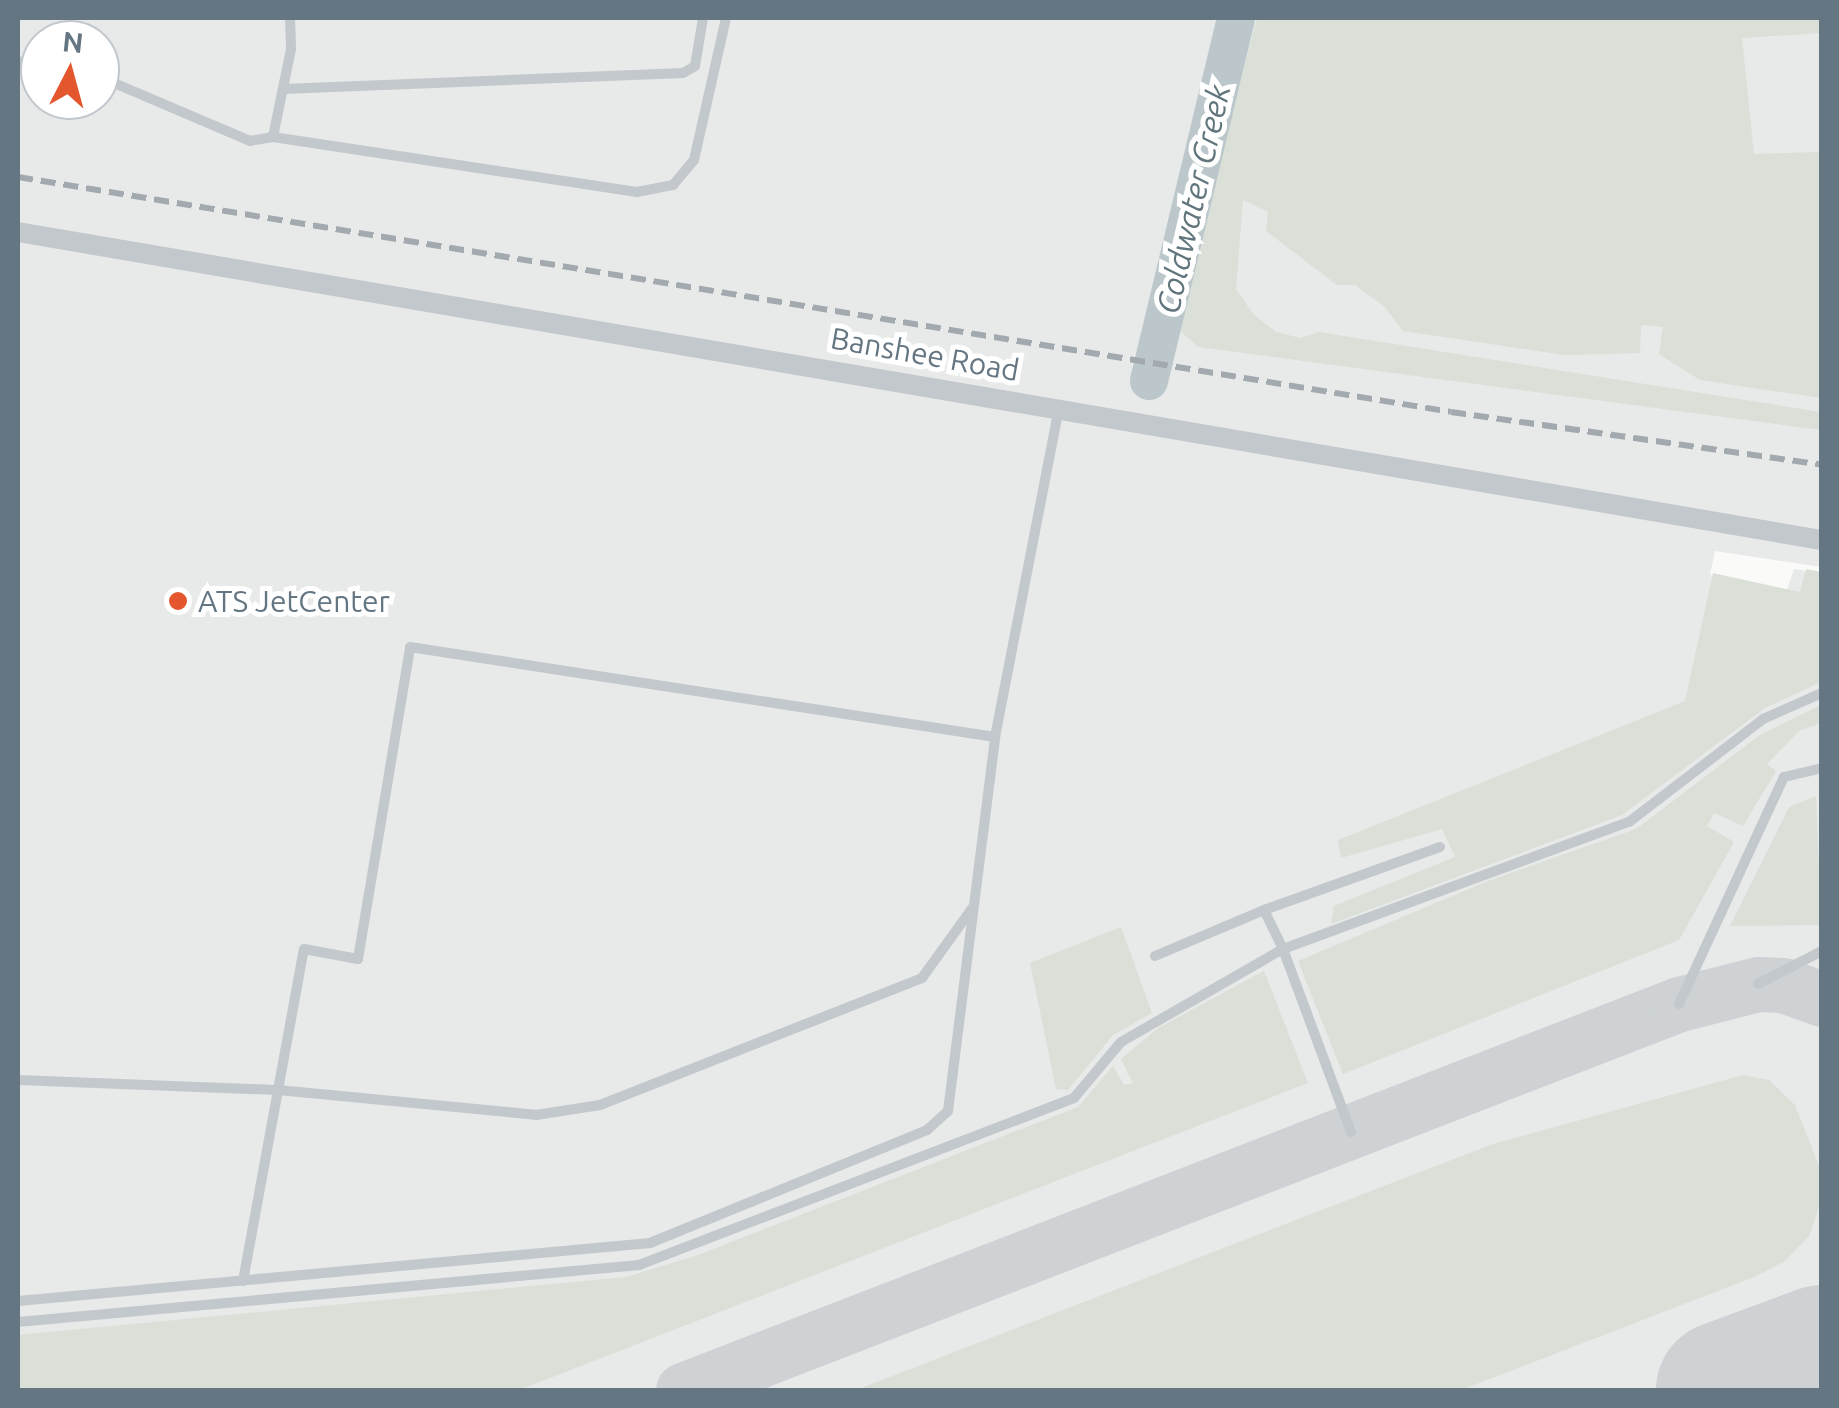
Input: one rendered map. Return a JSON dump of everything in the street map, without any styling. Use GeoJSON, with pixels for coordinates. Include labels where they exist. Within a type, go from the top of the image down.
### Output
{"type":"FeatureCollection","features":[{"type":"Feature","properties":{"kind":"street","name":"Banshee Road"},"geometry":{"type":"LineString","coordinates":[[18,232],[1822,540]]}},
{"type":"Feature","properties":{"kind":"lane"},"geometry":{"type":"LineString","coordinates":[[273,137],[283,89],[290,18]]}},
{"type":"Feature","properties":{"kind":"lane"},"geometry":{"type":"LineString","coordinates":[[283,89],[683,73],[695,66],[703,18]]}},
{"type":"Feature","properties":{"kind":"lane"},"geometry":{"type":"LineString","coordinates":[[120,86],[250,141],[273,137],[660,191],[683,179],[694,160],[726,18]]}},
{"type":"Feature","properties":{"kind":"lane"},"geometry":{"type":"LineString","coordinates":[[18,1301],[650,1243],[928,1130],[948,1111],[995,737],[1059,408]]}},
{"type":"Feature","properties":{"kind":"lane"},"geometry":{"type":"LineString","coordinates":[[243,1281],[304,949],[358,959],[410,647],[995,737]]}},
{"type":"Feature","properties":{"kind":"lane"},"geometry":{"type":"LineString","coordinates":[[18,1322],[639,1264],[1074,1098],[1120,1042],[1283,949],[1628,822],[1764,720],[1822,693]]}},
{"type":"Feature","properties":{"kind":"lane"},"geometry":{"type":"LineString","coordinates":[[1679,1004],[1784,777],[1822,768]]}},
{"type":"Feature","properties":{"kind":"lane"},"geometry":{"type":"LineString","coordinates":[[1156,956],[1264,910],[1440,847]]}},
{"type":"Feature","properties":{"kind":"lane"},"geometry":{"type":"LineString","coordinates":[[18,1080],[278,1090],[536,1115],[600,1105],[922,978],[976,902]]}},
{"type":"Feature","properties":{"kind":"lane"},"geometry":{"type":"LineString","coordinates":[[1264,910],[1283,949],[1351,1132]]}},
{"type":"Feature","properties":{"kind":"lane"},"geometry":{"type":"LineString","coordinates":[[1758,984],[1822,952]]}},
{"type":"Feature","properties":{"kind":"shaded area"},"geometry":{"type":"Polygon","coordinates":[[[18,18],[1821,18],[1821,567],[1715,551],[1710,575],[1787,590],[1794,569],[1821,573],[1821,1390],[18,1390],[18,18]]]}},
{"type":"Feature","properties":{"kind":"shaded area"},"geometry":{"type":"Polygon","coordinates":[[[1257,18],[1821,18],[1821,33],[1742,38],[1754,154],[1821,152],[1821,398],[1700,380],[1659,354],[1663,327],[1641,325],[1640,353],[1565,355],[1403,331],[1384,306],[1355,285],[1337,285],[1266,231],[1268,212],[1243,200],[1236,289],[1254,315],[1276,332],[1300,338],[1319,332],[1821,412],[1821,430],[1198,347],[1177,328],[1257,18]]]}},
{"type":"Feature","properties":{"kind":"shaded area"},"geometry":{"type":"Polygon","coordinates":[[[1806,569],[1821,572],[1821,682],[1765,708],[1622,815],[1331,924],[1334,906],[1455,857],[1442,829],[1341,858],[1338,840],[1685,701],[1713,573],[1800,592],[1806,569]]]}},
{"type":"Feature","properties":{"kind":"shaded area"},"geometry":{"type":"Polygon","coordinates":[[[1821,705],[1821,723],[1799,731],[1767,764],[1776,771],[1743,826],[1714,813],[1707,826],[1734,842],[1679,940],[1343,1074],[1298,961],[1488,881],[1636,829],[1760,735],[1821,705]]]}},
{"type":"Feature","properties":{"kind":"shaded area"},"geometry":{"type":"Polygon","coordinates":[[[1816,796],[1821,925],[1730,926],[1789,807],[1816,796]]]}},
{"type":"Feature","properties":{"kind":"shaded area"},"geometry":{"type":"Polygon","coordinates":[[[1121,927],[1152,1013],[1113,1035],[1068,1090],[1056,1089],[1030,963],[1121,927]]]}},
{"type":"Feature","properties":{"kind":"shaded area"},"geometry":{"type":"Polygon","coordinates":[[[1264,971],[1308,1083],[519,1390],[18,1390],[18,1335],[626,1277],[698,1255],[1078,1107],[1113,1066],[1124,1085],[1133,1083],[1121,1059],[1158,1028],[1264,971]]]}},
{"type":"Feature","properties":{"kind":"shaded area"},"geometry":{"type":"Polygon","coordinates":[[[1743,1075],[1769,1080],[1795,1105],[1819,1166],[1821,1201],[1809,1236],[1785,1261],[1754,1277],[1461,1390],[856,1390],[1493,1144],[1743,1075]]]}},
{"type":"Feature","properties":{"kind":"waterway","name":"Coldwater Creek"},"geometry":{"type":"LineString","coordinates":[[1149,381],[1236,18]]}},
{"type":"Feature","properties":{"kind":"taxiway"},"geometry":{"type":"LineString","coordinates":[[683,1390],[1679,1004],[1758,984],[1783,985],[1822,999]]}},
{"type":"Feature","properties":{"kind":"runway"},"geometry":{"type":"LineString","coordinates":[[1725,1390],[1822,1354]]}},
{"type":"Feature","properties":{"kind":"railway"},"geometry":{"type":"LineString","coordinates":[[18,177],[1451,412],[1822,465]]}},
{"type":"Feature","properties":{"kind":"place","name":"ATS JetCenter"},"geometry":{"type":"Point","coordinates":[178,601]}}]}
